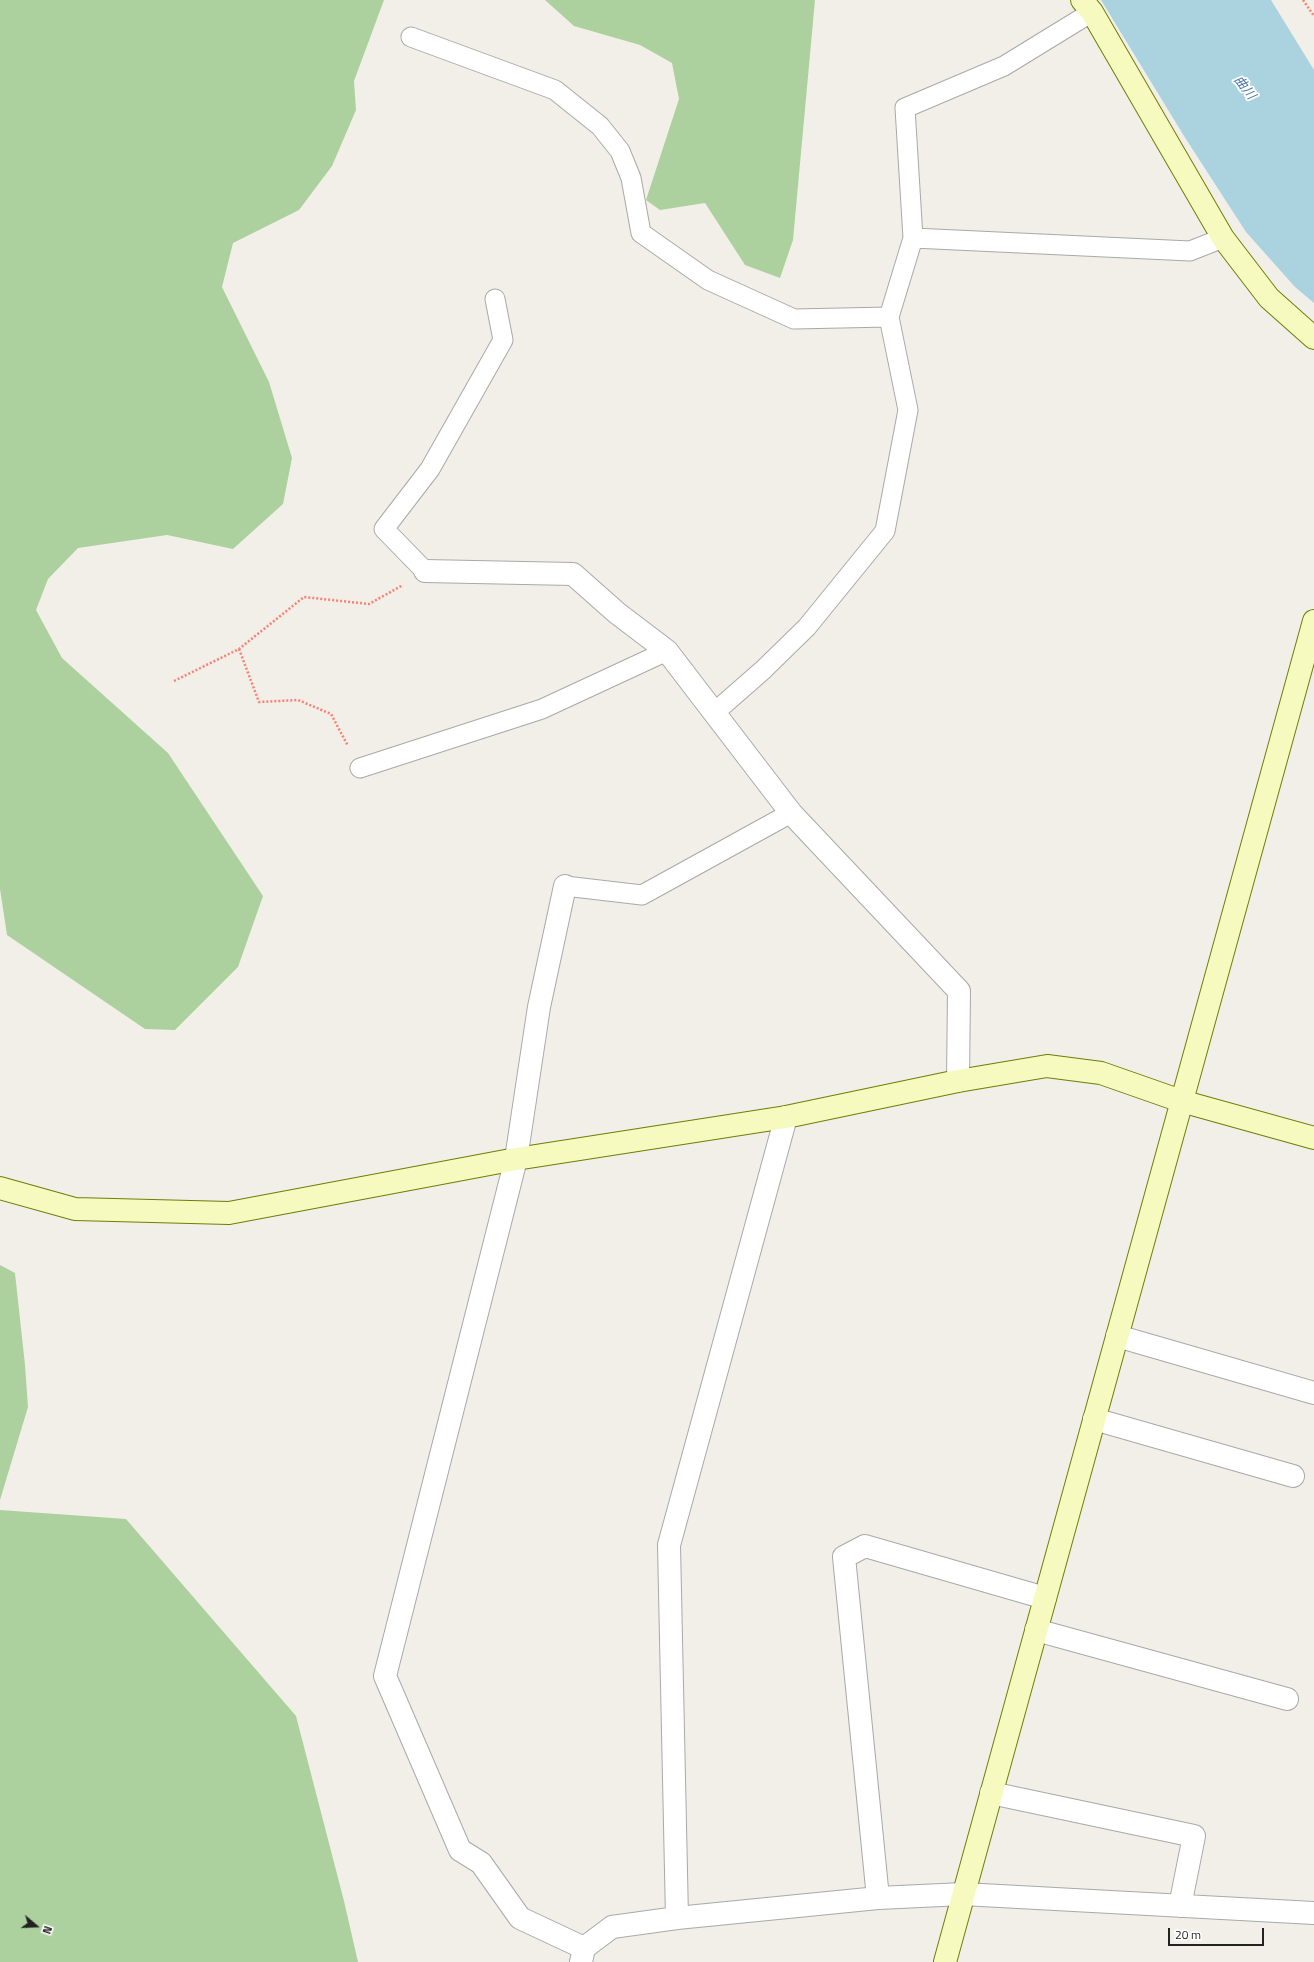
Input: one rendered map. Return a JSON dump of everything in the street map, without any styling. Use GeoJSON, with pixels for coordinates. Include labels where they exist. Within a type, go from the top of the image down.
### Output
{"type":"FeatureCollection","features":[{"type":"Feature","properties":{"kind":"street"},"geometry":{"type":"LineString","coordinates":[[1087,6],[1223,238],[1269,298],[1314,338]]}},
{"type":"Feature","properties":{"kind":"street"},"geometry":{"type":"LineString","coordinates":[[425,571],[572,574],[617,613],[667,651],[791,813],[959,991],[958,1081]]}},
{"type":"Feature","properties":{"kind":"street"},"geometry":{"type":"LineString","coordinates":[[945,1962],[962,1894],[1314,621]]}},
{"type":"Feature","properties":{"kind":"street"},"geometry":{"type":"LineString","coordinates":[[564,886],[539,1007],[516,1159],[385,1676],[460,1850],[481,1863],[520,1918],[583,1955],[612,1927],[677,1918],[878,1898],[962,1894],[1314,1913]]}},
{"type":"Feature","properties":{"kind":"street"},"geometry":{"type":"LineString","coordinates":[[0,1188],[76,1209],[229,1213],[516,1159],[786,1117],[958,1081],[1047,1066],[1101,1073],[1181,1101],[1314,1138]]}},
{"type":"Feature","properties":{"kind":"street"},"geometry":{"type":"LineString","coordinates":[[677,1918],[669,1545],[786,1117]]}},
{"type":"Feature","properties":{"kind":"street"},"geometry":{"type":"LineString","coordinates":[[1117,1336],[1314,1393]]}},
{"type":"Feature","properties":{"kind":"street"},"geometry":{"type":"LineString","coordinates":[[1094,1419],[1293,1476]]}},
{"type":"Feature","properties":{"kind":"street"},"geometry":{"type":"LineString","coordinates":[[878,1898],[844,1557],[865,1546],[1045,1598]]}},
{"type":"Feature","properties":{"kind":"street"},"geometry":{"type":"LineString","coordinates":[[1036,1630],[1288,1699]]}},
{"type":"Feature","properties":{"kind":"street"},"geometry":{"type":"LineString","coordinates":[[991,1793],[1194,1836],[1180,1906]]}},
{"type":"Feature","properties":{"kind":"lane"},"geometry":{"type":"LineString","coordinates":[[715,712],[763,670],[807,627],[885,531],[908,410],[889,317],[913,238],[905,108],[1004,66],[1087,6]]}},
{"type":"Feature","properties":{"kind":"lane"},"geometry":{"type":"LineString","coordinates":[[411,37],[555,90],[600,126],[620,151],[631,178],[641,233],[708,280],[794,319],[889,317]]}},
{"type":"Feature","properties":{"kind":"lane"},"geometry":{"type":"LineString","coordinates":[[913,238],[1190,251],[1223,238]]}},
{"type":"Feature","properties":{"kind":"lane"},"geometry":{"type":"LineString","coordinates":[[425,571],[384,529],[430,469],[503,340],[495,298]]}},
{"type":"Feature","properties":{"kind":"lane"},"geometry":{"type":"LineString","coordinates":[[360,768],[542,709],[667,651]]}},
{"type":"Feature","properties":{"kind":"lane"},"geometry":{"type":"LineString","coordinates":[[564,886],[642,895],[791,813]]}},
{"type":"Feature","properties":{"kind":"path"},"geometry":{"type":"LineString","coordinates":[[1303,0],[1314,16]]}},
{"type":"Feature","properties":{"kind":"path"},"geometry":{"type":"LineString","coordinates":[[174,681],[240,649],[304,597],[369,604],[425,571]]}},
{"type":"Feature","properties":{"kind":"path"},"geometry":{"type":"LineString","coordinates":[[240,649],[259,702],[298,700],[331,714],[360,768]]}},
{"type":"Feature","properties":{"kind":"green space"},"geometry":{"type":"Polygon","coordinates":[[[0,0],[384,0],[354,81],[356,110],[332,166],[299,210],[233,243],[222,287],[269,382],[292,458],[283,504],[233,549],[167,535],[78,548],[48,579],[36,610],[62,658],[168,753],[263,896],[238,967],[175,1030],[145,1029],[7,935],[0,889],[0,0]]]}},
{"type":"Feature","properties":{"kind":"green space"},"geometry":{"type":"Polygon","coordinates":[[[545,0],[815,0],[793,240],[780,278],[745,265],[705,203],[660,210],[646,200],[679,99],[672,63],[640,45],[574,26],[545,0]]]}},
{"type":"Feature","properties":{"kind":"green space"},"geometry":{"type":"Polygon","coordinates":[[[0,1265],[15,1273],[28,1407],[0,1500],[0,1265]]]}},
{"type":"Feature","properties":{"kind":"green space"},"geometry":{"type":"Polygon","coordinates":[[[0,1510],[126,1519],[296,1716],[344,1901],[358,1962],[0,1962],[0,1510]]]}},
{"type":"Feature","properties":{"kind":"water","name":"曲川"},"geometry":{"type":"Polygon","coordinates":[[[1101,0],[1271,0],[1314,70],[1314,303],[1295,287],[1246,232],[1184,136],[1101,0]]]}}]}
